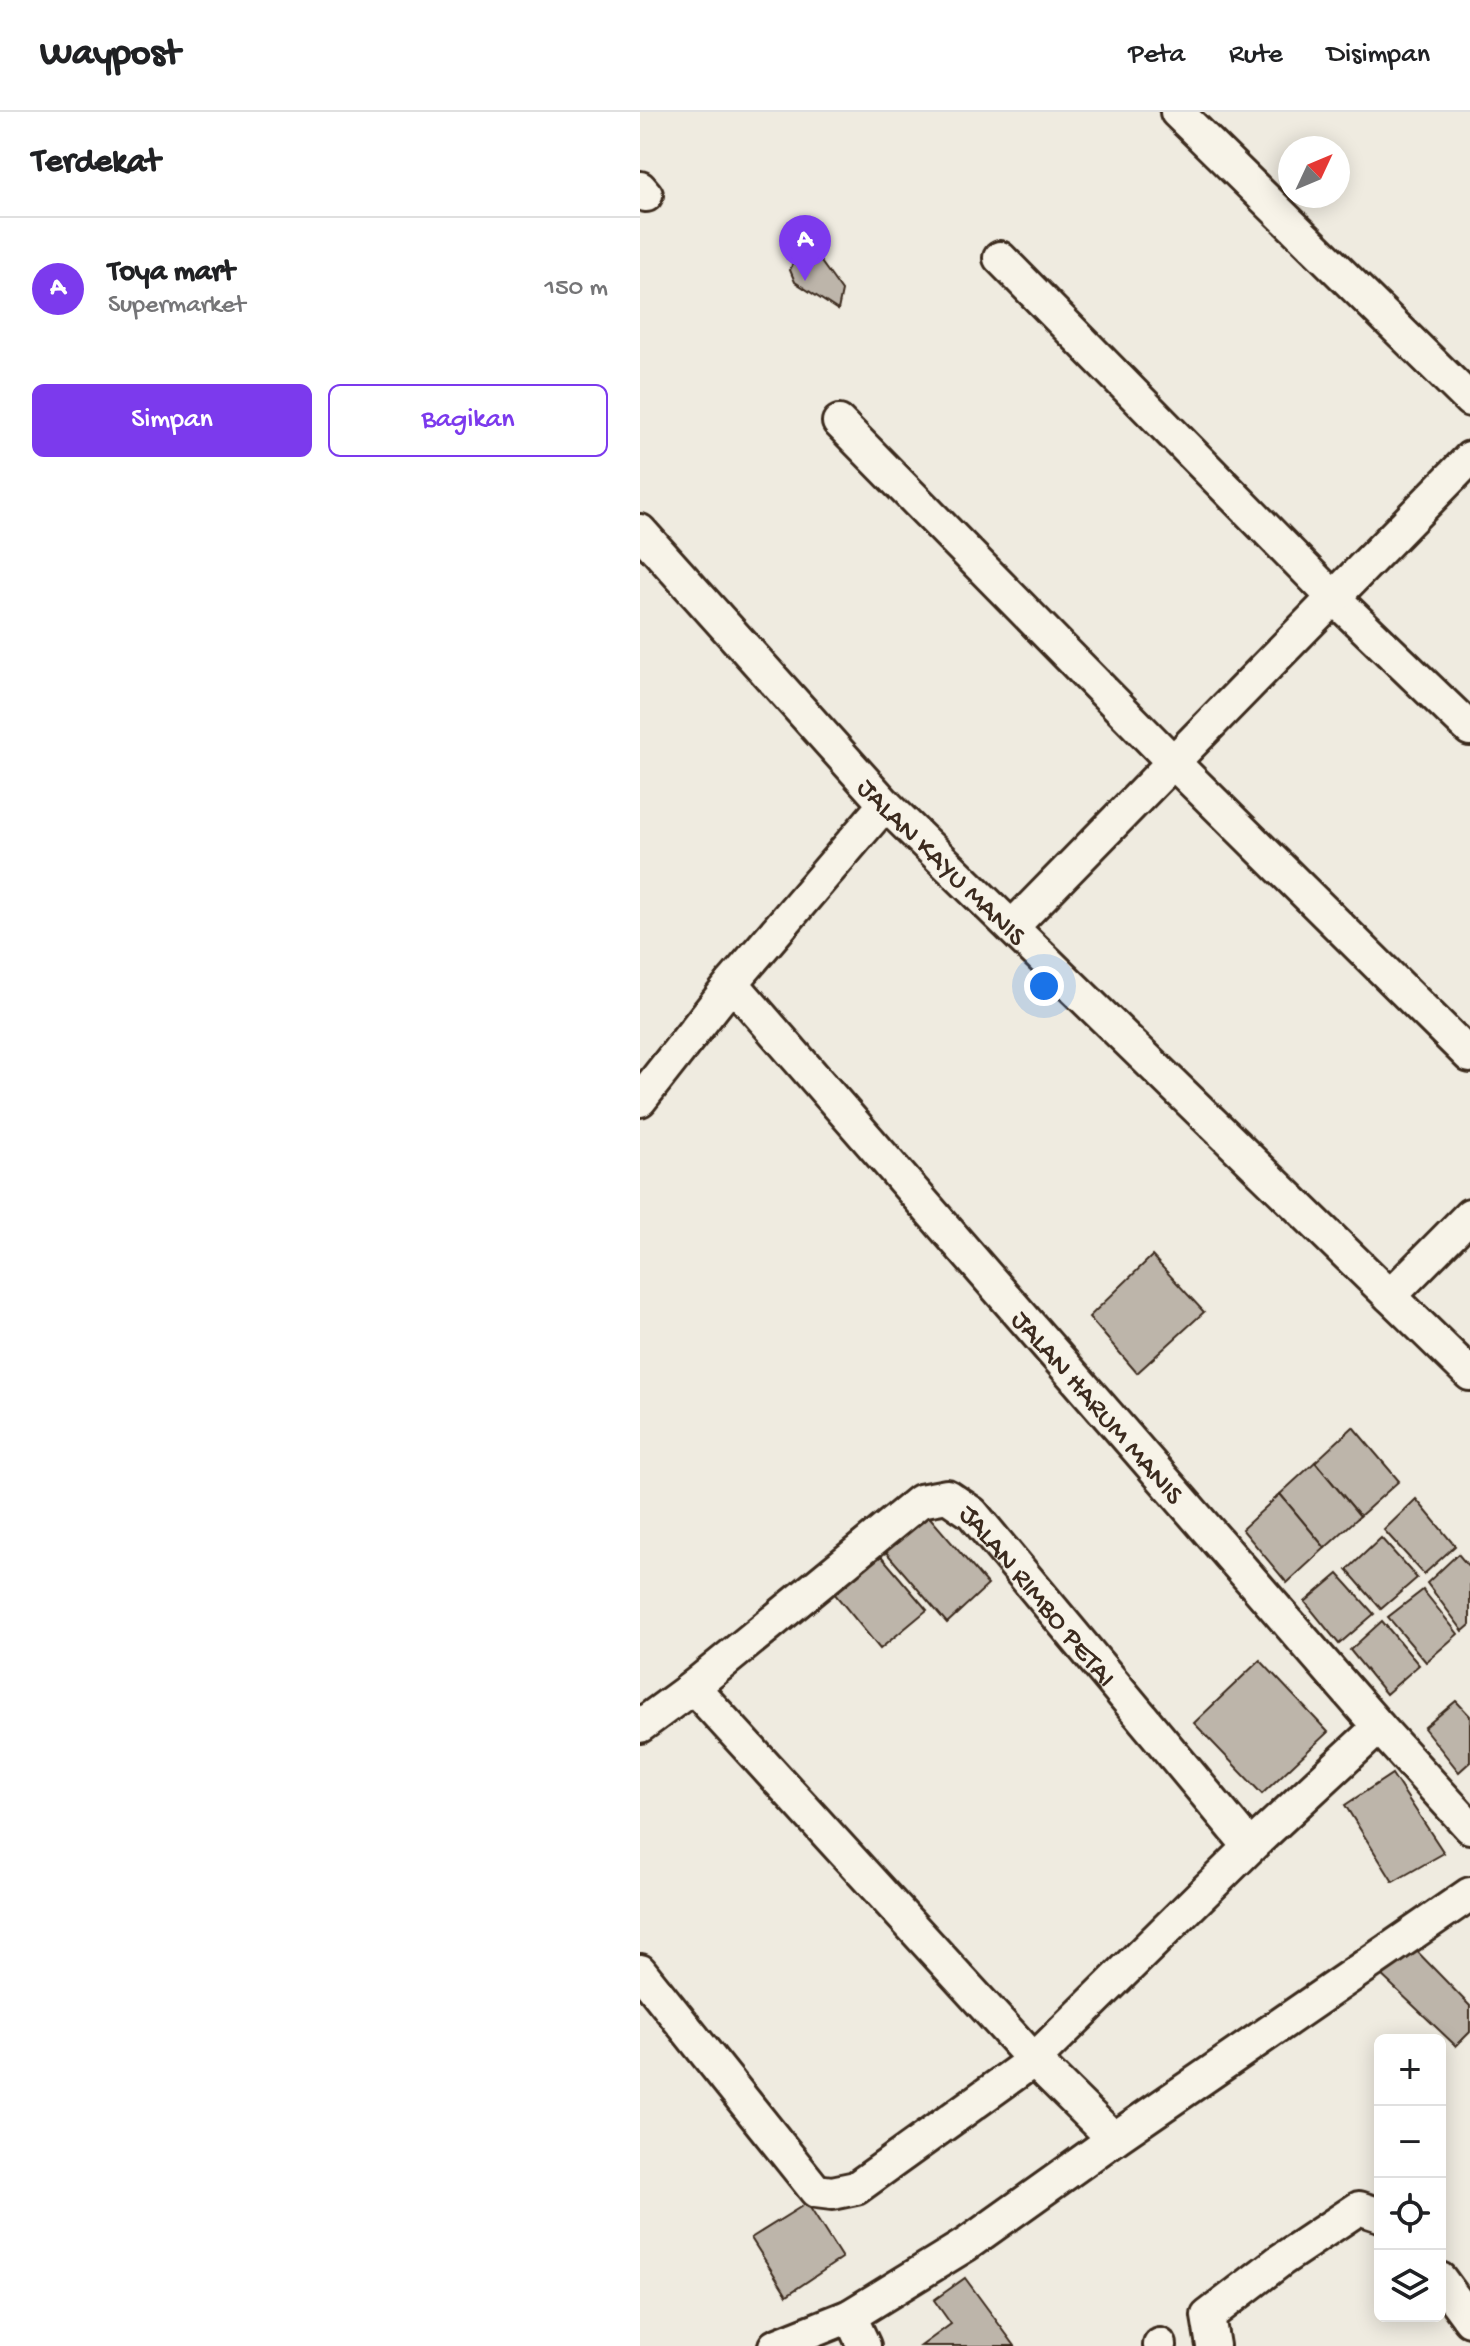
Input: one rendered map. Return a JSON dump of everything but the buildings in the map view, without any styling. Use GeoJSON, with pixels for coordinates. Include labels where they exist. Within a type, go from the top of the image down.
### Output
{"type":"FeatureCollection","features":[{"type":"Feature","properties":{"kind":"street"},"geometry":{"type":"LineString","coordinates":[[1177,112],[1470,400]]}},
{"type":"Feature","properties":{"kind":"street"},"geometry":{"type":"LineString","coordinates":[[1000,258],[1333,597],[1470,729]]}},
{"type":"Feature","properties":{"kind":"street"},"geometry":{"type":"LineString","coordinates":[[839,422],[1172,761],[1470,1056]]}},
{"type":"Feature","properties":{"kind":"street"},"geometry":{"type":"LineString","coordinates":[[1012,927],[1470,458]]}},
{"type":"Feature","properties":{"kind":"street","name":"JALAN KAYU MANIS"},"geometry":{"type":"LineString","coordinates":[[640,531],[885,804],[1470,1374]]}},
{"type":"Feature","properties":{"kind":"street"},"geometry":{"type":"LineString","coordinates":[[640,1100],[732,983],[885,804]]}},
{"type":"Feature","properties":{"kind":"street","name":"JALAN HARUM MANIS"},"geometry":{"type":"LineString","coordinates":[[732,983],[1379,1727],[1470,1827]]}},
{"type":"Feature","properties":{"kind":"street"},"geometry":{"type":"LineString","coordinates":[[1390,1296],[1470,1215]]}},
{"type":"Feature","properties":{"kind":"street","name":"JALAN RIMBO PETAI"},"geometry":{"type":"LineString","coordinates":[[640,1726],[693,1687],[920,1501],[947,1496],[972,1513],[1250,1847]]}},
{"type":"Feature","properties":{"kind":"street"},"geometry":{"type":"LineString","coordinates":[[693,1687],[1034,2060],[1114,2139]]}},
{"type":"Feature","properties":{"kind":"street"},"geometry":{"type":"LineString","coordinates":[[640,1971],[816,2191],[832,2193],[856,2188],[1034,2060],[1250,1847],[1379,1727]]}},
{"type":"Feature","properties":{"kind":"street"},"geometry":{"type":"LineString","coordinates":[[775,2346],[850,2316],[967,2244],[1470,1894]]}},
{"type":"Feature","properties":{"kind":"street"},"geometry":{"type":"LineString","coordinates":[[1213,2346],[1208,2316],[1281,2260],[1359,2208],[1374,2213]]}},
{"type":"Feature","properties":{"kind":"street"},"geometry":{"type":"LineString","coordinates":[[1446,2287],[1470,2320]]}},
{"type":"Feature","properties":{"kind":"street"},"geometry":{"type":"LineString","coordinates":[[850,2316],[864,2346]]}},
{"type":"Feature","properties":{"kind":"place","name":"Toya mart"},"geometry":{"type":"Point","coordinates":[805,281]}}]}
